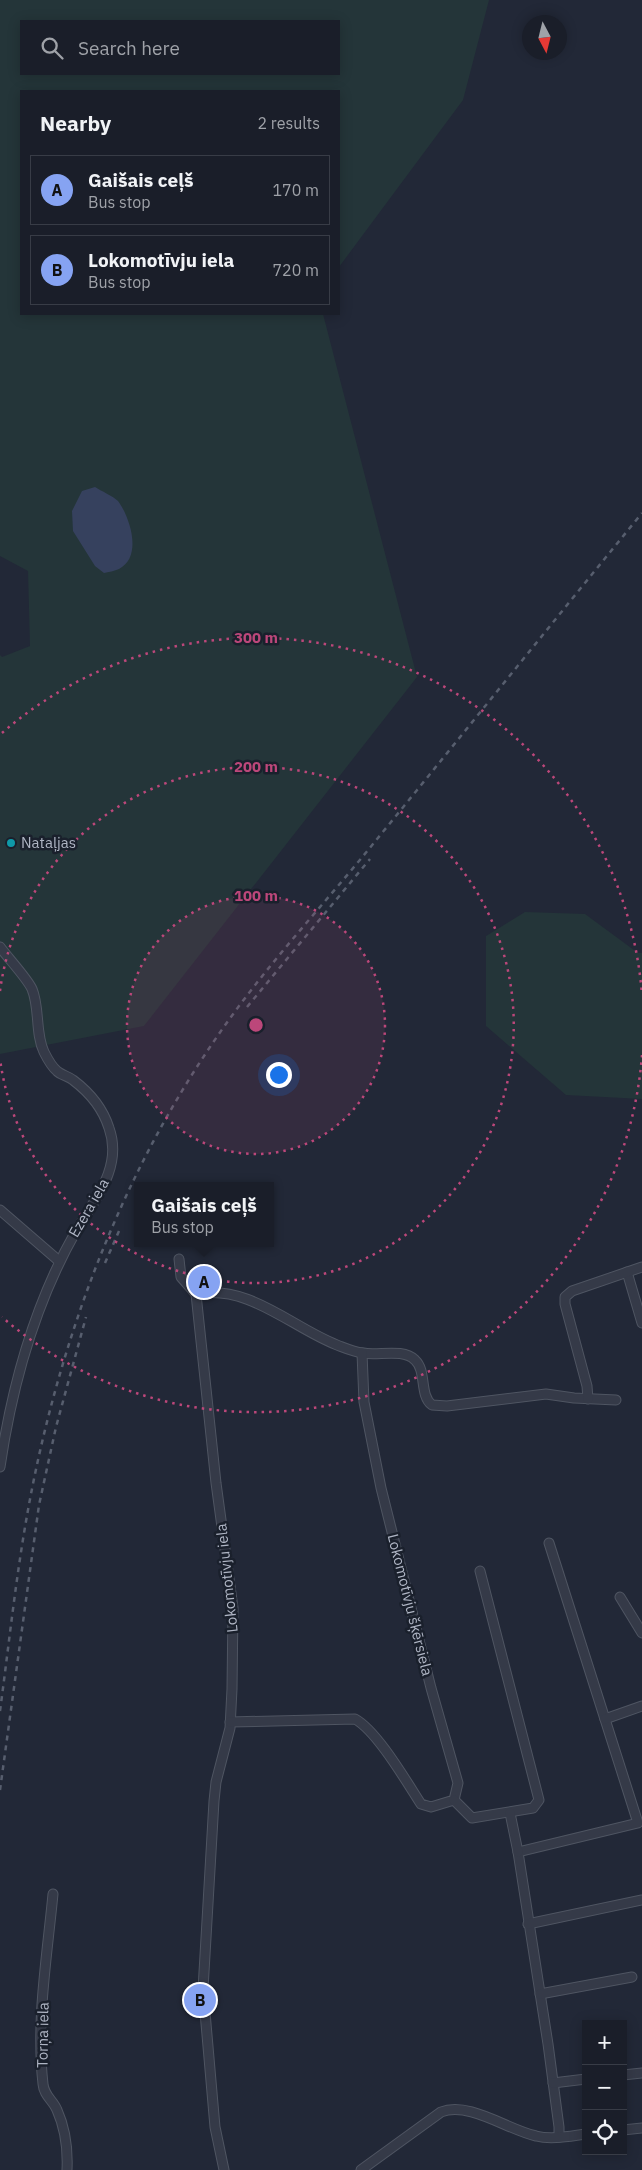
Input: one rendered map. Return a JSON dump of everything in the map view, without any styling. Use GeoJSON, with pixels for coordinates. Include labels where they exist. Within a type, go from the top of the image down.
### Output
{"type":"FeatureCollection","features":[{"type":"Feature","properties":{"kind":"street","name":"Ezera iela"},"geometry":{"type":"LineString","coordinates":[[0,947],[32,990],[38,1032],[44,1051],[57,1072],[72,1079],[88,1093],[102,1111],[110,1128],[113,1146],[112,1165],[103,1188],[59,1261],[24,1352],[14,1391],[0,1467]]}},
{"type":"Feature","properties":{"kind":"street"},"geometry":{"type":"LineString","coordinates":[[0,1210],[59,1261]]}},
{"type":"Feature","properties":{"kind":"street"},"geometry":{"type":"LineString","coordinates":[[179,1259],[181,1277],[196,1294],[214,1293],[247,1299],[336,1344],[362,1353],[402,1354],[415,1359],[420,1368],[427,1400],[432,1405],[546,1394],[616,1400]]}},
{"type":"Feature","properties":{"kind":"street"},"geometry":{"type":"LineString","coordinates":[[588,1399],[587,1386],[565,1304],[565,1297],[572,1291],[642,1267]]}},
{"type":"Feature","properties":{"kind":"street"},"geometry":{"type":"LineString","coordinates":[[627,1272],[642,1323]]}},
{"type":"Feature","properties":{"kind":"street","name":"Lokomotīvju iela"},"geometry":{"type":"LineString","coordinates":[[196,1294],[214,1466],[232,1608],[233,1670],[230,1722],[214,1801],[204,1989],[215,2127],[224,2170]]}},
{"type":"Feature","properties":{"kind":"street","name":"Lokomotīvju šķērsiela"},"geometry":{"type":"LineString","coordinates":[[362,1353],[365,1409],[381,1488],[417,1636],[458,1783],[454,1800]]}},
{"type":"Feature","properties":{"kind":"street"},"geometry":{"type":"LineString","coordinates":[[518,1852],[638,1823],[549,1544]]}},
{"type":"Feature","properties":{"kind":"street"},"geometry":{"type":"LineString","coordinates":[[230,1722],[348,1718],[366,1727],[421,1804],[430,1807],[454,1800],[472,1818],[533,1808],[538,1803],[538,1798],[480,1571]]}},
{"type":"Feature","properties":{"kind":"street"},"geometry":{"type":"LineString","coordinates":[[620,1597],[642,1633]]}},
{"type":"Feature","properties":{"kind":"street"},"geometry":{"type":"LineString","coordinates":[[605,1719],[642,1706]]}},
{"type":"Feature","properties":{"kind":"street"},"geometry":{"type":"LineString","coordinates":[[510,1813],[518,1852],[540,1994],[559,2137]]}},
{"type":"Feature","properties":{"kind":"street","name":"Torņa iela"},"geometry":{"type":"LineString","coordinates":[[52,1894],[42,2017],[41,2062],[46,2096],[56,2108],[66,2135],[67,2170]]}},
{"type":"Feature","properties":{"kind":"street"},"geometry":{"type":"LineString","coordinates":[[528,1924],[642,1900]]}},
{"type":"Feature","properties":{"kind":"street"},"geometry":{"type":"LineString","coordinates":[[540,1994],[632,1977]]}},
{"type":"Feature","properties":{"kind":"street"},"geometry":{"type":"LineString","coordinates":[[627,2075],[642,2073]]}},
{"type":"Feature","properties":{"kind":"street"},"geometry":{"type":"LineString","coordinates":[[553,2083],[582,2079]]}},
{"type":"Feature","properties":{"kind":"street"},"geometry":{"type":"LineString","coordinates":[[361,2170],[441,2112],[448,2109],[462,2109],[538,2137],[582,2134]]}},
{"type":"Feature","properties":{"kind":"street"},"geometry":{"type":"LineString","coordinates":[[627,2130],[642,2128]]}},
{"type":"Feature","properties":{"kind":"shaded area"},"geometry":{"type":"Polygon","coordinates":[[[0,0],[489,0],[463,100],[340,266],[340,90],[20,90],[20,315],[323,315],[417,677],[144,1026],[0,1054],[0,655],[2,657],[30,646],[28,571],[0,556],[0,0]]]}},
{"type":"Feature","properties":{"kind":"shaded area"},"geometry":{"type":"Polygon","coordinates":[[[525,912],[585,914],[638,953],[642,953],[642,1099],[566,1095],[486,1026],[486,936],[525,912]]]}},
{"type":"Feature","properties":{"kind":"water"},"geometry":{"type":"Polygon","coordinates":[[[95,487],[118,501],[127,517],[132,536],[131,556],[126,563],[119,569],[104,573],[95,566],[73,531],[72,511],[82,491],[95,487]]]}},
{"type":"Feature","properties":{"kind":"railway"},"geometry":{"type":"LineString","coordinates":[[0,1711],[24,1535],[50,1408],[70,1340],[93,1274],[120,1208],[170,1111],[209,1048],[252,989],[373,844],[642,513]]}},
{"type":"Feature","properties":{"kind":"railway"},"geometry":{"type":"LineString","coordinates":[[247,1007],[370,859]]}},
{"type":"Feature","properties":{"kind":"railway"},"geometry":{"type":"LineString","coordinates":[[105,1263],[119,1231]]}},
{"type":"Feature","properties":{"kind":"railway"},"geometry":{"type":"LineString","coordinates":[[0,1790],[39,1505],[56,1427],[86,1317]]}},
{"type":"Feature","properties":{"kind":"place","name":"Nataļjas"},"geometry":{"type":"Point","coordinates":[11,843]}},
{"type":"Feature","properties":{"kind":"place","name":"Gaišais ceļš"},"geometry":{"type":"Point","coordinates":[204,1282]}},
{"type":"Feature","properties":{"kind":"place","name":"Lokomotīvju iela"},"geometry":{"type":"Point","coordinates":[200,2000]}}]}
